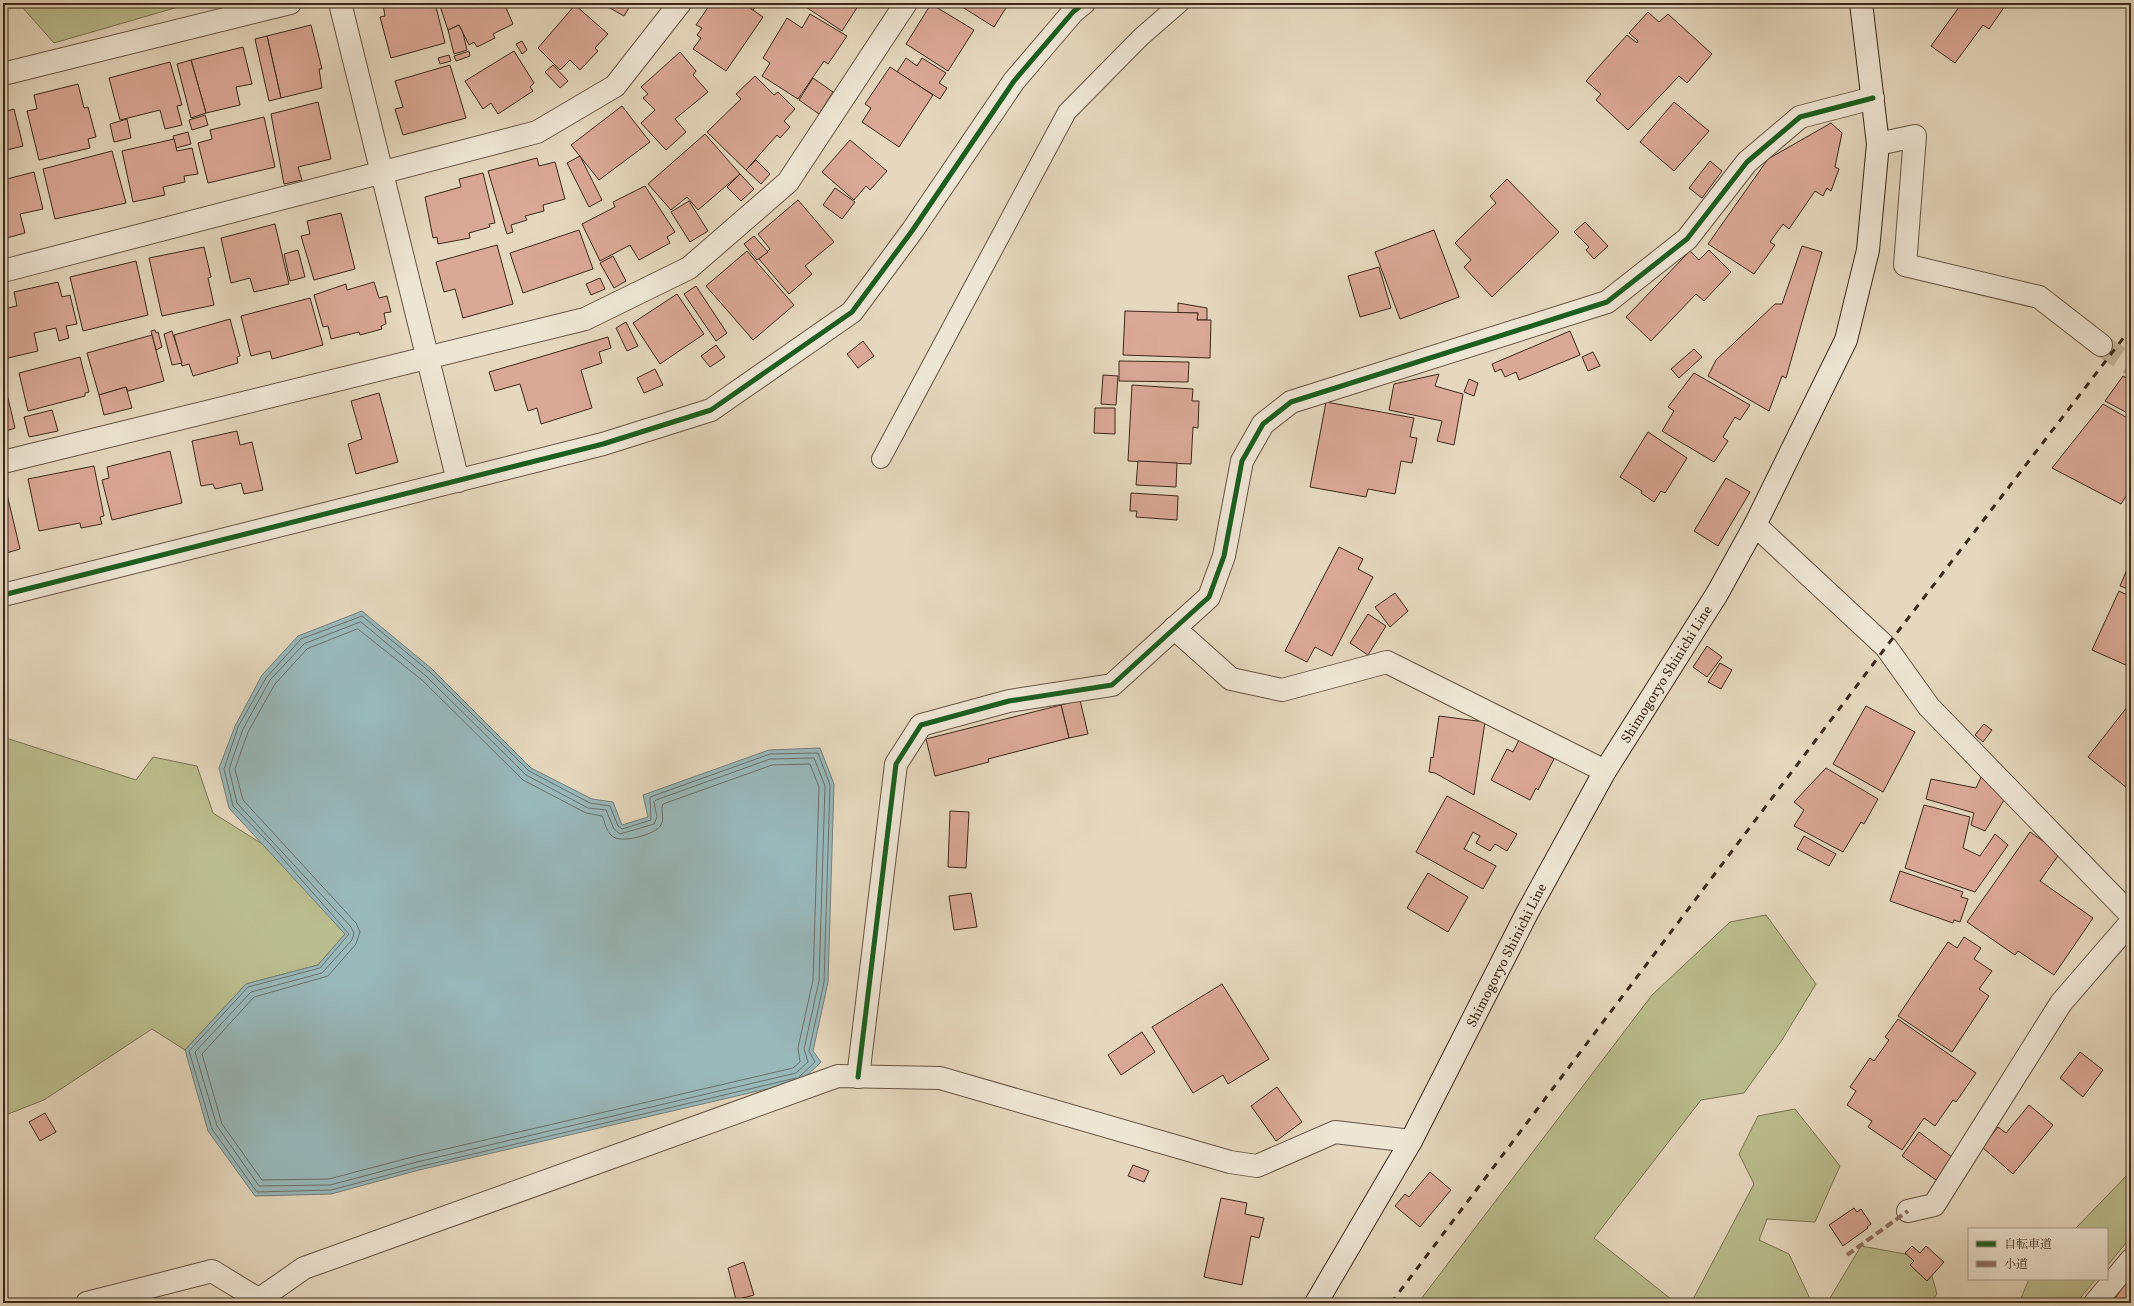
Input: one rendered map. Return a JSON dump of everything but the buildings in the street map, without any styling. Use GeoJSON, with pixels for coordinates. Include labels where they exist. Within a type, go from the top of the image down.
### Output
{"type":"FeatureCollection","features":[{"type":"Feature","properties":{"kind":"street"},"geometry":{"type":"LineString","coordinates":[[3,74],[290,3]]}},
{"type":"Feature","properties":{"kind":"street"},"geometry":{"type":"LineString","coordinates":[[340,3],[458,480]]}},
{"type":"Feature","properties":{"kind":"street"},"geometry":{"type":"LineString","coordinates":[[3,271],[382,174],[537,132],[615,86],[680,3]]}},
{"type":"Feature","properties":{"kind":"street"},"geometry":{"type":"LineString","coordinates":[[3,462],[428,359],[585,318],[689,268],[788,182],[906,3]]}},
{"type":"Feature","properties":{"kind":"street"},"geometry":{"type":"LineString","coordinates":[[3,595],[603,444],[711,410],[852,312],[912,231],[1014,81],[1072,12],[1084,3]]}},
{"type":"Feature","properties":{"kind":"street","name":"Shimogoryo Shinichi Line"},"geometry":{"type":"LineString","coordinates":[[1316,1303],[1411,1141],[1527,913],[1605,771],[1717,594],[1755,525],[1846,340],[1868,250],[1878,144],[1861,3]]}},
{"type":"Feature","properties":{"kind":"street"},"geometry":{"type":"LineString","coordinates":[[858,1077],[896,764],[920,725],[1009,701],[1112,685],[1209,597],[1224,556],[1242,461],[1263,424],[1291,402],[1607,302],[1688,239],[1747,162],[1800,118],[1873,98]]}},
{"type":"Feature","properties":{"kind":"street"},"geometry":{"type":"LineString","coordinates":[[1878,144],[1915,136],[1905,265],[2039,297],[2101,345]]}},
{"type":"Feature","properties":{"kind":"street"},"geometry":{"type":"LineString","coordinates":[[1755,525],[1886,647],[1929,706],[2131,915]]}},
{"type":"Feature","properties":{"kind":"street"},"geometry":{"type":"LineString","coordinates":[[1174,628],[1231,680],[1282,690],[1387,662],[1605,771]]}},
{"type":"Feature","properties":{"kind":"street"},"geometry":{"type":"LineString","coordinates":[[1908,1211],[1934,1205],[2061,1003],[2131,922]]}},
{"type":"Feature","properties":{"kind":"street"},"geometry":{"type":"LineString","coordinates":[[87,1303],[212,1271],[256,1301],[304,1268],[838,1076],[940,1078],[1230,1162],[1257,1166],[1335,1132],[1411,1141]]}},
{"type":"Feature","properties":{"kind":"street"},"geometry":{"type":"LineString","coordinates":[[2095,1303],[2131,1260]]}},
{"type":"Feature","properties":{"kind":"lane"},"geometry":{"type":"LineString","coordinates":[[881,459],[1067,112],[1141,37],[1180,3]]}},
{"type":"Feature","properties":{"kind":"green space"},"geometry":{"type":"Polygon","coordinates":[[[3,3],[192,3],[54,43],[23,8],[3,8],[3,3]]]}},
{"type":"Feature","properties":{"kind":"green space"},"geometry":{"type":"Polygon","coordinates":[[[3,737],[136,780],[153,757],[197,766],[213,813],[267,847],[345,934],[318,965],[246,984],[185,1050],[152,1029],[44,1100],[3,1116],[3,737]]]}},
{"type":"Feature","properties":{"kind":"green space"},"geometry":{"type":"Polygon","coordinates":[[[1766,915],[1816,984],[1782,1040],[1744,1093],[1701,1100],[1594,1238],[1676,1303],[1418,1303],[1652,995],[1730,922],[1766,915]]]}},
{"type":"Feature","properties":{"kind":"green space"},"geometry":{"type":"Polygon","coordinates":[[[1795,1109],[1840,1166],[1815,1222],[1767,1219],[1759,1240],[1789,1254],[1812,1303],[1691,1303],[1754,1184],[1739,1154],[1758,1116],[1795,1109]]]}},
{"type":"Feature","properties":{"kind":"green space"},"geometry":{"type":"Polygon","coordinates":[[[2131,1171],[2131,1237],[2108,1265],[2108,1228],[2076,1228],[2131,1171]]]}},
{"type":"Feature","properties":{"kind":"green space"},"geometry":{"type":"Polygon","coordinates":[[[1861,1246],[1927,1258],[1937,1294],[1930,1303],[1827,1303],[1861,1246]]]}},
{"type":"Feature","properties":{"kind":"green space"},"geometry":{"type":"Polygon","coordinates":[[[2029,1280],[2095,1280],[2076,1303],[2019,1303],[2029,1280]]]}},
{"type":"Feature","properties":{"kind":"water"},"geometry":{"type":"Polygon","coordinates":[[[362,611],[432,669],[531,768],[592,799],[613,802],[622,825],[648,817],[643,795],[769,750],[820,748],[834,784],[828,982],[813,1051],[821,1062],[801,1081],[419,1170],[331,1194],[255,1196],[208,1131],[185,1050],[246,984],[318,965],[345,934],[229,808],[219,768],[235,726],[262,675],[298,636],[362,611]]]}},
{"type":"Feature","properties":{"kind":"tunnel"},"geometry":{"type":"LineString","coordinates":[[2101,345],[2131,365]]}},
{"type":"Feature","properties":{"kind":"railway"},"geometry":{"type":"LineString","coordinates":[[1391,1303],[1886,647],[2131,328]]}},
{"type":"Feature","properties":{"kind":"marked path"},"geometry":{"type":"LineString","coordinates":[[1847,1255],[1908,1211]]}},
{"type":"Feature","properties":{"kind":"cycle path"},"geometry":{"type":"LineString","coordinates":[[3,595],[603,444],[711,410],[852,312],[912,231],[1014,81],[1073,12],[1084,3]]}},
{"type":"Feature","properties":{"kind":"cycle path"},"geometry":{"type":"LineString","coordinates":[[858,1077],[896,764],[921,725],[1009,701],[1112,685],[1209,597],[1224,556],[1242,461],[1263,424],[1291,402],[1607,302],[1687,239],[1747,162],[1800,117],[1873,98]]}}]}
